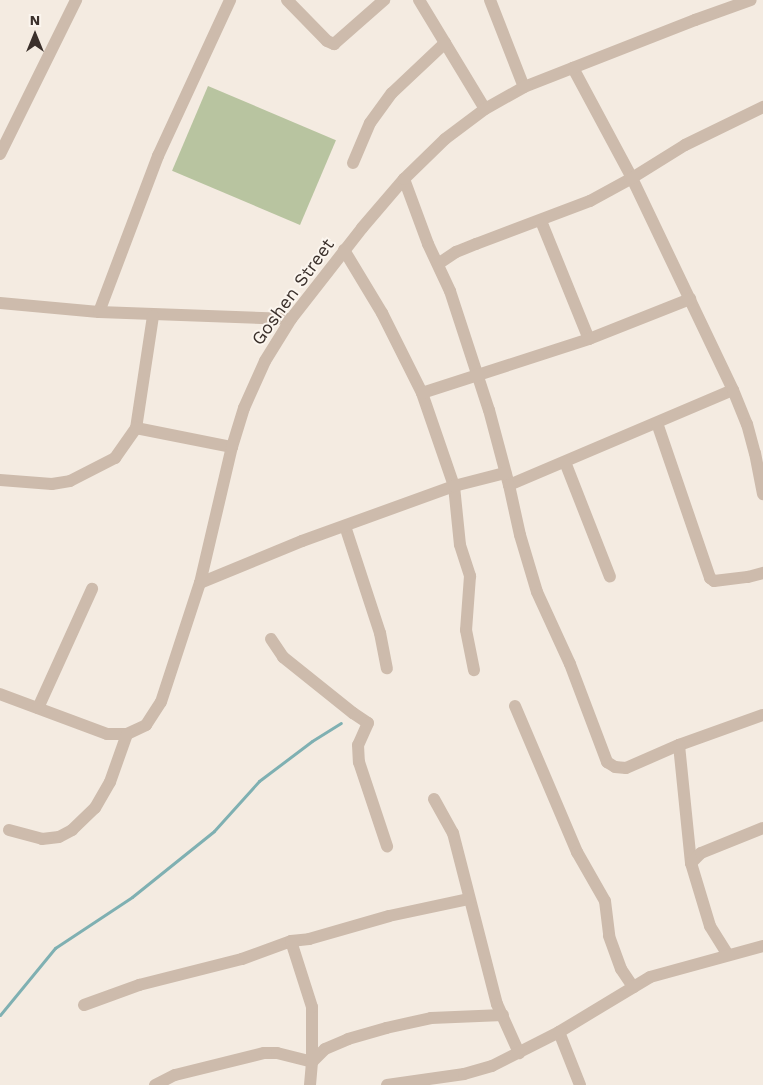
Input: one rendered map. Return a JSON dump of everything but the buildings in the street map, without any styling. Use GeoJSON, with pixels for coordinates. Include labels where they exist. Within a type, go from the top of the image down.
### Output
{"type":"FeatureCollection","features":[{"type":"Feature","properties":{"kind":"street"},"geometry":{"type":"LineString","coordinates":[[0,154],[76,0]]}},
{"type":"Feature","properties":{"kind":"street"},"geometry":{"type":"LineString","coordinates":[[98,312],[158,156],[230,0]]}},
{"type":"Feature","properties":{"kind":"street"},"geometry":{"type":"LineString","coordinates":[[287,0],[327,41],[334,44],[384,0]]}},
{"type":"Feature","properties":{"kind":"street"},"geometry":{"type":"LineString","coordinates":[[419,0],[485,109]]}},
{"type":"Feature","properties":{"kind":"street"},"geometry":{"type":"LineString","coordinates":[[490,0],[524,88]]}},
{"type":"Feature","properties":{"kind":"street","name":"Goshen Street"},"geometry":{"type":"LineString","coordinates":[[127,734],[146,725],[161,702],[200,583],[232,448],[244,408],[265,361],[290,320],[344,250],[404,179],[445,140],[485,109],[524,88],[751,0]]}},
{"type":"Feature","properties":{"kind":"street"},"geometry":{"type":"LineString","coordinates":[[353,164],[370,123],[392,93],[445,43]]}},
{"type":"Feature","properties":{"kind":"street"},"geometry":{"type":"LineString","coordinates":[[573,68],[632,178],[733,390],[747,424],[763,494]]}},
{"type":"Feature","properties":{"kind":"street"},"geometry":{"type":"LineString","coordinates":[[438,264],[456,252],[590,201],[632,178],[685,145],[763,107]]}},
{"type":"Feature","properties":{"kind":"street"},"geometry":{"type":"LineString","coordinates":[[404,179],[450,291],[489,410],[520,535],[537,592],[570,664],[607,762],[615,767],[626,768],[679,745],[763,715]]}},
{"type":"Feature","properties":{"kind":"street"},"geometry":{"type":"LineString","coordinates":[[540,221],[589,339]]}},
{"type":"Feature","properties":{"kind":"street"},"geometry":{"type":"LineString","coordinates":[[344,250],[370,290],[422,393],[454,486],[460,545],[470,576],[466,630],[474,670]]}},
{"type":"Feature","properties":{"kind":"street"},"geometry":{"type":"LineString","coordinates":[[422,393],[589,339],[690,299]]}},
{"type":"Feature","properties":{"kind":"street"},"geometry":{"type":"LineString","coordinates":[[0,303],[152,316],[290,320]]}},
{"type":"Feature","properties":{"kind":"street"},"geometry":{"type":"LineString","coordinates":[[0,480],[52,484],[70,481],[115,458],[136,428],[152,316]]}},
{"type":"Feature","properties":{"kind":"street"},"geometry":{"type":"LineString","coordinates":[[509,486],[733,390]]}},
{"type":"Feature","properties":{"kind":"street"},"geometry":{"type":"LineString","coordinates":[[657,422],[710,578],[714,581],[748,577],[763,573]]}},
{"type":"Feature","properties":{"kind":"street"},"geometry":{"type":"LineString","coordinates":[[136,428],[232,448]]}},
{"type":"Feature","properties":{"kind":"street"},"geometry":{"type":"LineString","coordinates":[[565,462],[610,577]]}},
{"type":"Feature","properties":{"kind":"street"},"geometry":{"type":"LineString","coordinates":[[200,583],[345,526],[454,486],[505,473]]}},
{"type":"Feature","properties":{"kind":"street"},"geometry":{"type":"LineString","coordinates":[[345,526],[380,633],[387,668]]}},
{"type":"Feature","properties":{"kind":"street"},"geometry":{"type":"LineString","coordinates":[[38,708],[92,588]]}},
{"type":"Feature","properties":{"kind":"street"},"geometry":{"type":"LineString","coordinates":[[271,639],[283,657],[368,723],[358,745],[359,762],[387,846]]}},
{"type":"Feature","properties":{"kind":"street"},"geometry":{"type":"LineString","coordinates":[[0,694],[107,734],[127,734],[110,782],[95,808],[72,830],[59,837],[42,839],[10,830]]}},
{"type":"Feature","properties":{"kind":"street"},"geometry":{"type":"LineString","coordinates":[[515,706],[576,852],[605,901],[609,936],[621,970],[633,987]]}},
{"type":"Feature","properties":{"kind":"street"},"geometry":{"type":"LineString","coordinates":[[679,745],[691,863],[710,926],[728,955]]}},
{"type":"Feature","properties":{"kind":"street"},"geometry":{"type":"LineString","coordinates":[[434,799],[453,833],[497,1004],[519,1053]]}},
{"type":"Feature","properties":{"kind":"street"},"geometry":{"type":"LineString","coordinates":[[691,863],[701,853],[763,828]]}},
{"type":"Feature","properties":{"kind":"street"},"geometry":{"type":"LineString","coordinates":[[84,1005],[140,985],[242,959],[291,941],[309,939],[389,916],[469,899]]}},
{"type":"Feature","properties":{"kind":"street"},"geometry":{"type":"LineString","coordinates":[[291,941],[312,1007],[310,1085]]}},
{"type":"Feature","properties":{"kind":"street"},"geometry":{"type":"LineString","coordinates":[[387,1085],[464,1074],[492,1066],[559,1032],[650,977],[763,946]]}},
{"type":"Feature","properties":{"kind":"street"},"geometry":{"type":"LineString","coordinates":[[312,1062],[325,1049],[348,1039],[386,1028],[431,1018],[503,1015]]}},
{"type":"Feature","properties":{"kind":"street"},"geometry":{"type":"LineString","coordinates":[[559,1032],[580,1085]]}},
{"type":"Feature","properties":{"kind":"street"},"geometry":{"type":"LineString","coordinates":[[154,1085],[175,1075],[264,1053],[277,1053],[312,1062]]}},
{"type":"Feature","properties":{"kind":"green space"},"geometry":{"type":"Polygon","coordinates":[[[208,86],[336,140],[300,225],[172,171],[208,86]]]}},
{"type":"Feature","properties":{"kind":"waterway"},"geometry":{"type":"LineString","coordinates":[[0,1015],[55,948],[132,897],[214,831],[259,781],[312,741],[341,723]]}}]}
